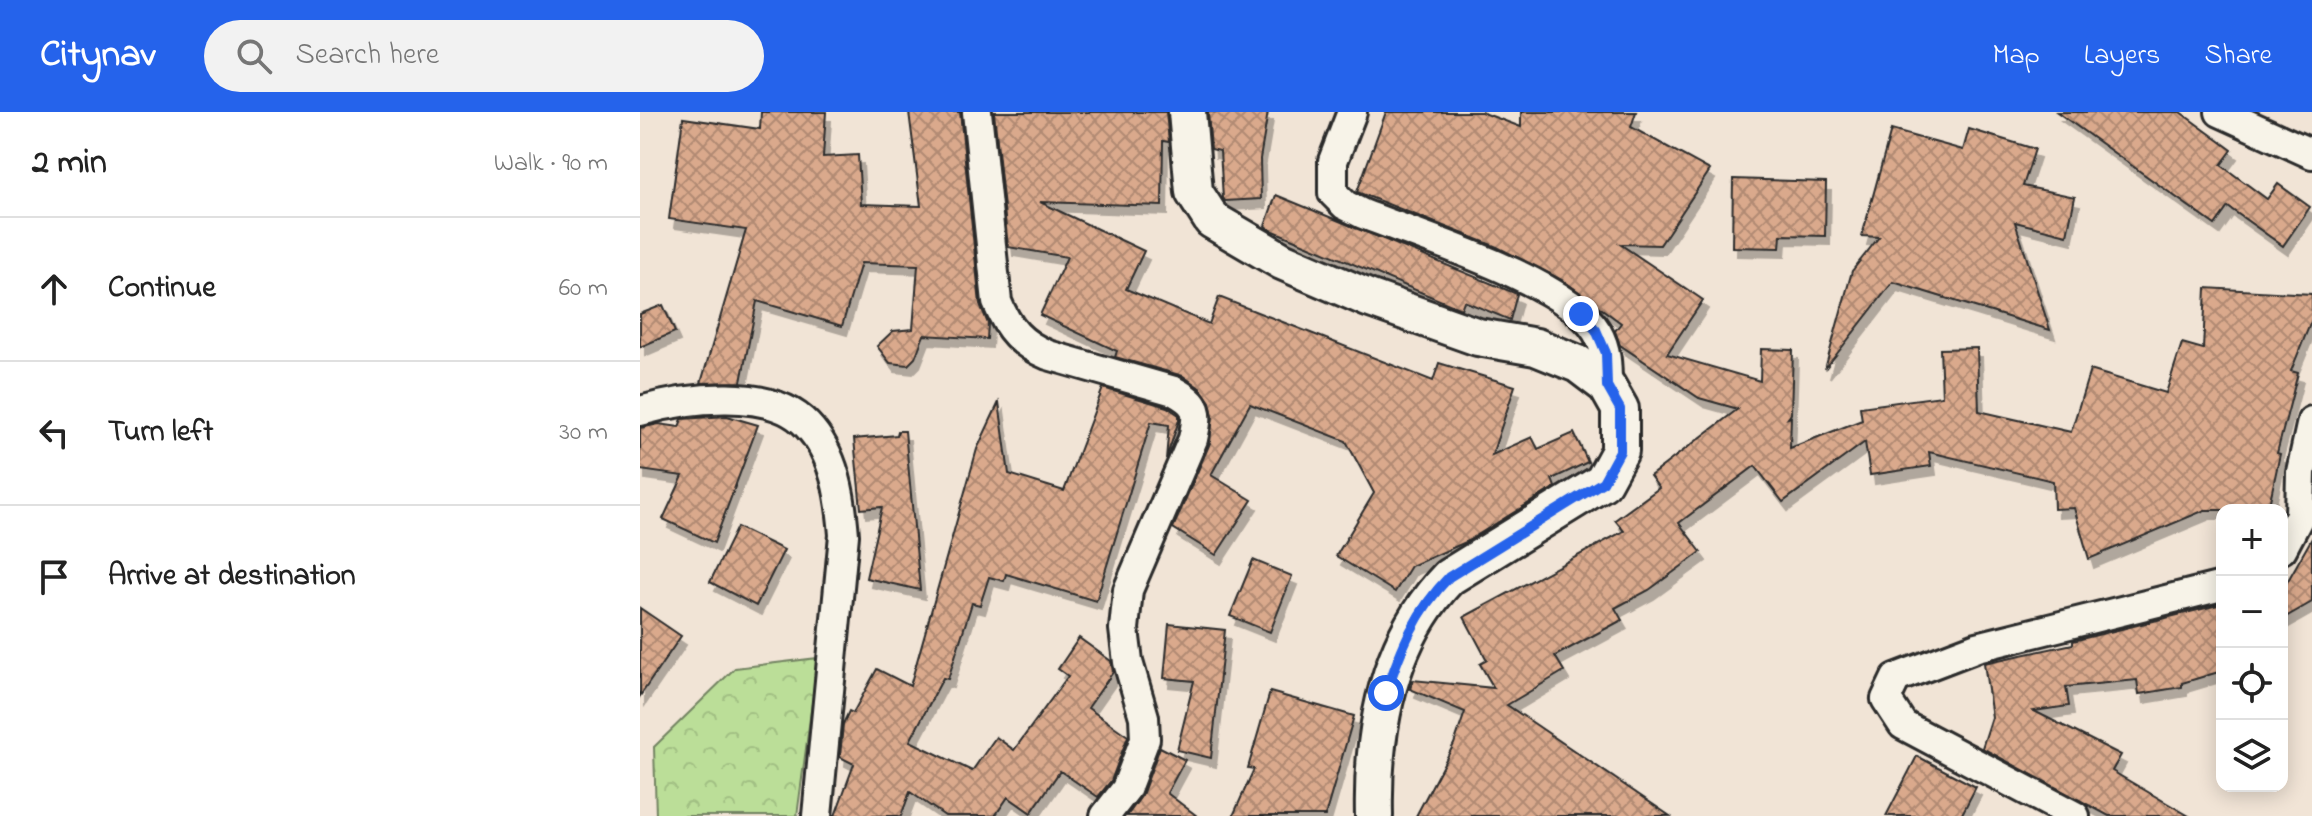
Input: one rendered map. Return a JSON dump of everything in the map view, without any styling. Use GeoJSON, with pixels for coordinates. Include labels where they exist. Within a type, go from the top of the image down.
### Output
{"type":"FeatureCollection","features":[{"type":"Feature","properties":{"kind":"street"},"geometry":{"type":"LineString","coordinates":[[977,112],[997,302],[1007,326],[1030,347],[1048,355],[1174,391],[1191,401],[1198,417],[1193,439],[1128,590],[1124,629],[1128,662],[1144,717],[1145,739],[1126,789],[1105,816]]}},
{"type":"Feature","properties":{"kind":"street"},"geometry":{"type":"LineString","coordinates":[[1187,112],[1194,192],[1212,220],[1282,261],[1368,298],[1478,337],[1536,347],[1578,364],[1607,386],[1620,409],[1620,451],[1603,482],[1449,577],[1429,597],[1407,633],[1386,693],[1373,782],[1374,816]]}},
{"type":"Feature","properties":{"kind":"street"},"geometry":{"type":"LineString","coordinates":[[1352,112],[1333,161],[1333,193],[1345,205],[1363,214],[1534,282],[1581,314],[1596,330],[1606,353],[1607,386]]}},
{"type":"Feature","properties":{"kind":"street"},"geometry":{"type":"LineString","coordinates":[[2220,112],[2312,154]]}},
{"type":"Feature","properties":{"kind":"street"},"geometry":{"type":"LineString","coordinates":[[640,411],[680,399],[751,400],[781,409],[805,423],[822,445],[838,490],[844,535],[817,816]]}},
{"type":"Feature","properties":{"kind":"street"},"geometry":{"type":"LineString","coordinates":[[2288,538],[2300,515],[2312,421]]}},
{"type":"Feature","properties":{"kind":"street"},"geometry":{"type":"LineString","coordinates":[[2075,816],[1903,725],[1886,699],[1896,678],[2016,636],[2216,587]]}},
{"type":"Feature","properties":{"kind":"green space"},"geometry":{"type":"Polygon","coordinates":[[[818,658],[797,816],[656,816],[654,747],[735,668],[818,658]]]}},
{"type":"Feature","properties":{"kind":"building"},"geometry":{"type":"Polygon","coordinates":[[[761,112],[826,112],[823,157],[858,155],[861,204],[921,206],[909,112],[960,112],[980,304],[988,324],[987,339],[924,335],[915,358],[908,365],[890,363],[877,346],[893,331],[913,329],[918,265],[861,263],[842,326],[757,301],[741,382],[701,383],[746,230],[669,219],[683,118],[760,129],[761,112]]]}},
{"type":"Feature","properties":{"kind":"building"},"geometry":{"type":"Polygon","coordinates":[[[994,112],[1166,112],[1169,142],[1163,141],[1162,206],[1040,202],[1144,251],[1126,289],[1209,324],[1219,297],[1433,381],[1439,363],[1515,386],[1492,455],[1532,437],[1538,449],[1574,433],[1588,462],[1552,479],[1555,487],[1466,542],[1411,566],[1395,592],[1336,556],[1374,493],[1346,441],[1250,404],[1211,475],[1252,500],[1216,555],[1173,528],[1210,443],[1213,416],[1210,402],[1201,389],[1183,376],[1115,357],[1117,351],[1040,315],[1067,257],[1008,247],[994,112]]]}},
{"type":"Feature","properties":{"kind":"building"},"geometry":{"type":"Polygon","coordinates":[[[1208,112],[1268,112],[1260,159],[1261,199],[1225,201],[1223,198],[1220,151],[1211,149],[1208,112]]]}},
{"type":"Feature","properties":{"kind":"building"},"geometry":{"type":"Polygon","coordinates":[[[1386,112],[1481,112],[1521,127],[1521,112],[1636,112],[1631,127],[1710,170],[1660,245],[1620,244],[1703,300],[1667,354],[1760,381],[1761,349],[1793,350],[1791,414],[1788,418],[1791,417],[1790,448],[1862,420],[1860,407],[1942,396],[1940,349],[1977,348],[1979,411],[2071,432],[2090,370],[2166,393],[2182,343],[2203,349],[2206,288],[2312,294],[2312,319],[2291,371],[2298,373],[2277,453],[2280,454],[2269,504],[2216,504],[2216,510],[2205,510],[2089,559],[2074,508],[2054,509],[2053,481],[1929,452],[1931,466],[1870,475],[1865,442],[1783,502],[1755,466],[1679,523],[1701,552],[1649,590],[1615,608],[1622,620],[1555,656],[1564,671],[1507,705],[1670,816],[1416,816],[1454,744],[1465,712],[1410,689],[1413,680],[1494,688],[1480,664],[1487,660],[1464,617],[1624,531],[1615,520],[1659,488],[1650,476],[1738,409],[1699,398],[1620,345],[1615,331],[1621,323],[1564,281],[1497,247],[1357,192],[1386,112]]]}},
{"type":"Feature","properties":{"kind":"building"},"geometry":{"type":"Polygon","coordinates":[[[2057,112],[2180,112],[2232,150],[2221,165],[2267,199],[2278,184],[2310,207],[2283,246],[2228,207],[2215,225],[2057,112]]]}},
{"type":"Feature","properties":{"kind":"building"},"geometry":{"type":"Polygon","coordinates":[[[1969,129],[2035,149],[2023,186],[2075,197],[2067,235],[2015,222],[2050,330],[1893,282],[1825,369],[1852,271],[1879,237],[1862,236],[1891,130],[1963,150],[1969,129]]]}},
{"type":"Feature","properties":{"kind":"building"},"geometry":{"type":"Polygon","coordinates":[[[1733,179],[1826,182],[1825,236],[1781,235],[1780,248],[1732,247],[1733,179]]]}},
{"type":"Feature","properties":{"kind":"building"},"geometry":{"type":"Polygon","coordinates":[[[1276,195],[1517,294],[1510,320],[1464,301],[1461,309],[1269,229],[1265,226],[1276,195]]]}},
{"type":"Feature","properties":{"kind":"building"},"geometry":{"type":"Polygon","coordinates":[[[663,305],[675,332],[640,347],[640,314],[663,305]]]}},
{"type":"Feature","properties":{"kind":"building"},"geometry":{"type":"Polygon","coordinates":[[[1103,388],[1167,407],[1179,415],[1179,420],[1166,459],[1169,425],[1151,422],[1096,601],[1006,574],[1004,581],[989,577],[980,605],[972,603],[948,679],[943,678],[910,741],[972,771],[996,737],[1014,750],[1068,676],[1058,669],[1079,638],[1111,661],[1113,672],[1088,708],[1128,736],[1111,781],[1098,797],[1060,771],[1031,813],[1008,797],[995,816],[945,816],[910,792],[901,816],[835,816],[854,764],[840,757],[843,724],[849,711],[853,713],[877,669],[910,686],[977,449],[999,402],[1009,474],[1064,491],[1103,388]]]}},
{"type":"Feature","properties":{"kind":"building"},"geometry":{"type":"Polygon","coordinates":[[[727,416],[758,425],[714,543],[663,519],[683,476],[640,470],[640,428],[659,424],[679,427],[682,419],[727,416]]]}},
{"type":"Feature","properties":{"kind":"building"},"geometry":{"type":"Polygon","coordinates":[[[898,431],[905,431],[920,590],[866,578],[882,507],[861,509],[854,439],[897,435],[898,431]]]}},
{"type":"Feature","properties":{"kind":"building"},"geometry":{"type":"Polygon","coordinates":[[[737,527],[784,550],[756,606],[710,582],[737,527]]]}},
{"type":"Feature","properties":{"kind":"building"},"geometry":{"type":"Polygon","coordinates":[[[2312,538],[2312,602],[2288,616],[2288,580],[2312,538]]]}},
{"type":"Feature","properties":{"kind":"building"},"geometry":{"type":"Polygon","coordinates":[[[1253,560],[1292,576],[1270,632],[1230,616],[1253,560]]]}},
{"type":"Feature","properties":{"kind":"building"},"geometry":{"type":"Polygon","coordinates":[[[2216,605],[2216,673],[2182,683],[2182,687],[2139,694],[2137,680],[2066,687],[2069,706],[2034,711],[2121,755],[2112,771],[2189,816],[2109,816],[1982,748],[1992,717],[1984,663],[2073,644],[2073,641],[2216,605]]]}},
{"type":"Feature","properties":{"kind":"building"},"geometry":{"type":"Polygon","coordinates":[[[640,608],[681,636],[640,696],[640,608]]]}},
{"type":"Feature","properties":{"kind":"building"},"geometry":{"type":"Polygon","coordinates":[[[1169,624],[1225,630],[1211,758],[1177,750],[1194,681],[1164,678],[1169,624]]]}},
{"type":"Feature","properties":{"kind":"building"},"geometry":{"type":"Polygon","coordinates":[[[1270,692],[1354,716],[1325,816],[1233,816],[1254,769],[1248,768],[1270,692]]]}},
{"type":"Feature","properties":{"kind":"building"},"geometry":{"type":"Polygon","coordinates":[[[1160,747],[1185,760],[1167,793],[1197,816],[1127,816],[1142,795],[1160,747]]]}},
{"type":"Feature","properties":{"kind":"building"},"geometry":{"type":"Polygon","coordinates":[[[1917,756],[1976,787],[1961,816],[1886,816],[1917,756]]]}},
{"type":"Feature","properties":{"kind":"route"},"geometry":{"type":"LineString","coordinates":[[1386,693],[1407,633],[1429,597],[1449,577],[1603,482],[1620,451],[1620,409],[1607,386],[1606,353],[1596,330],[1581,314]]}}]}
